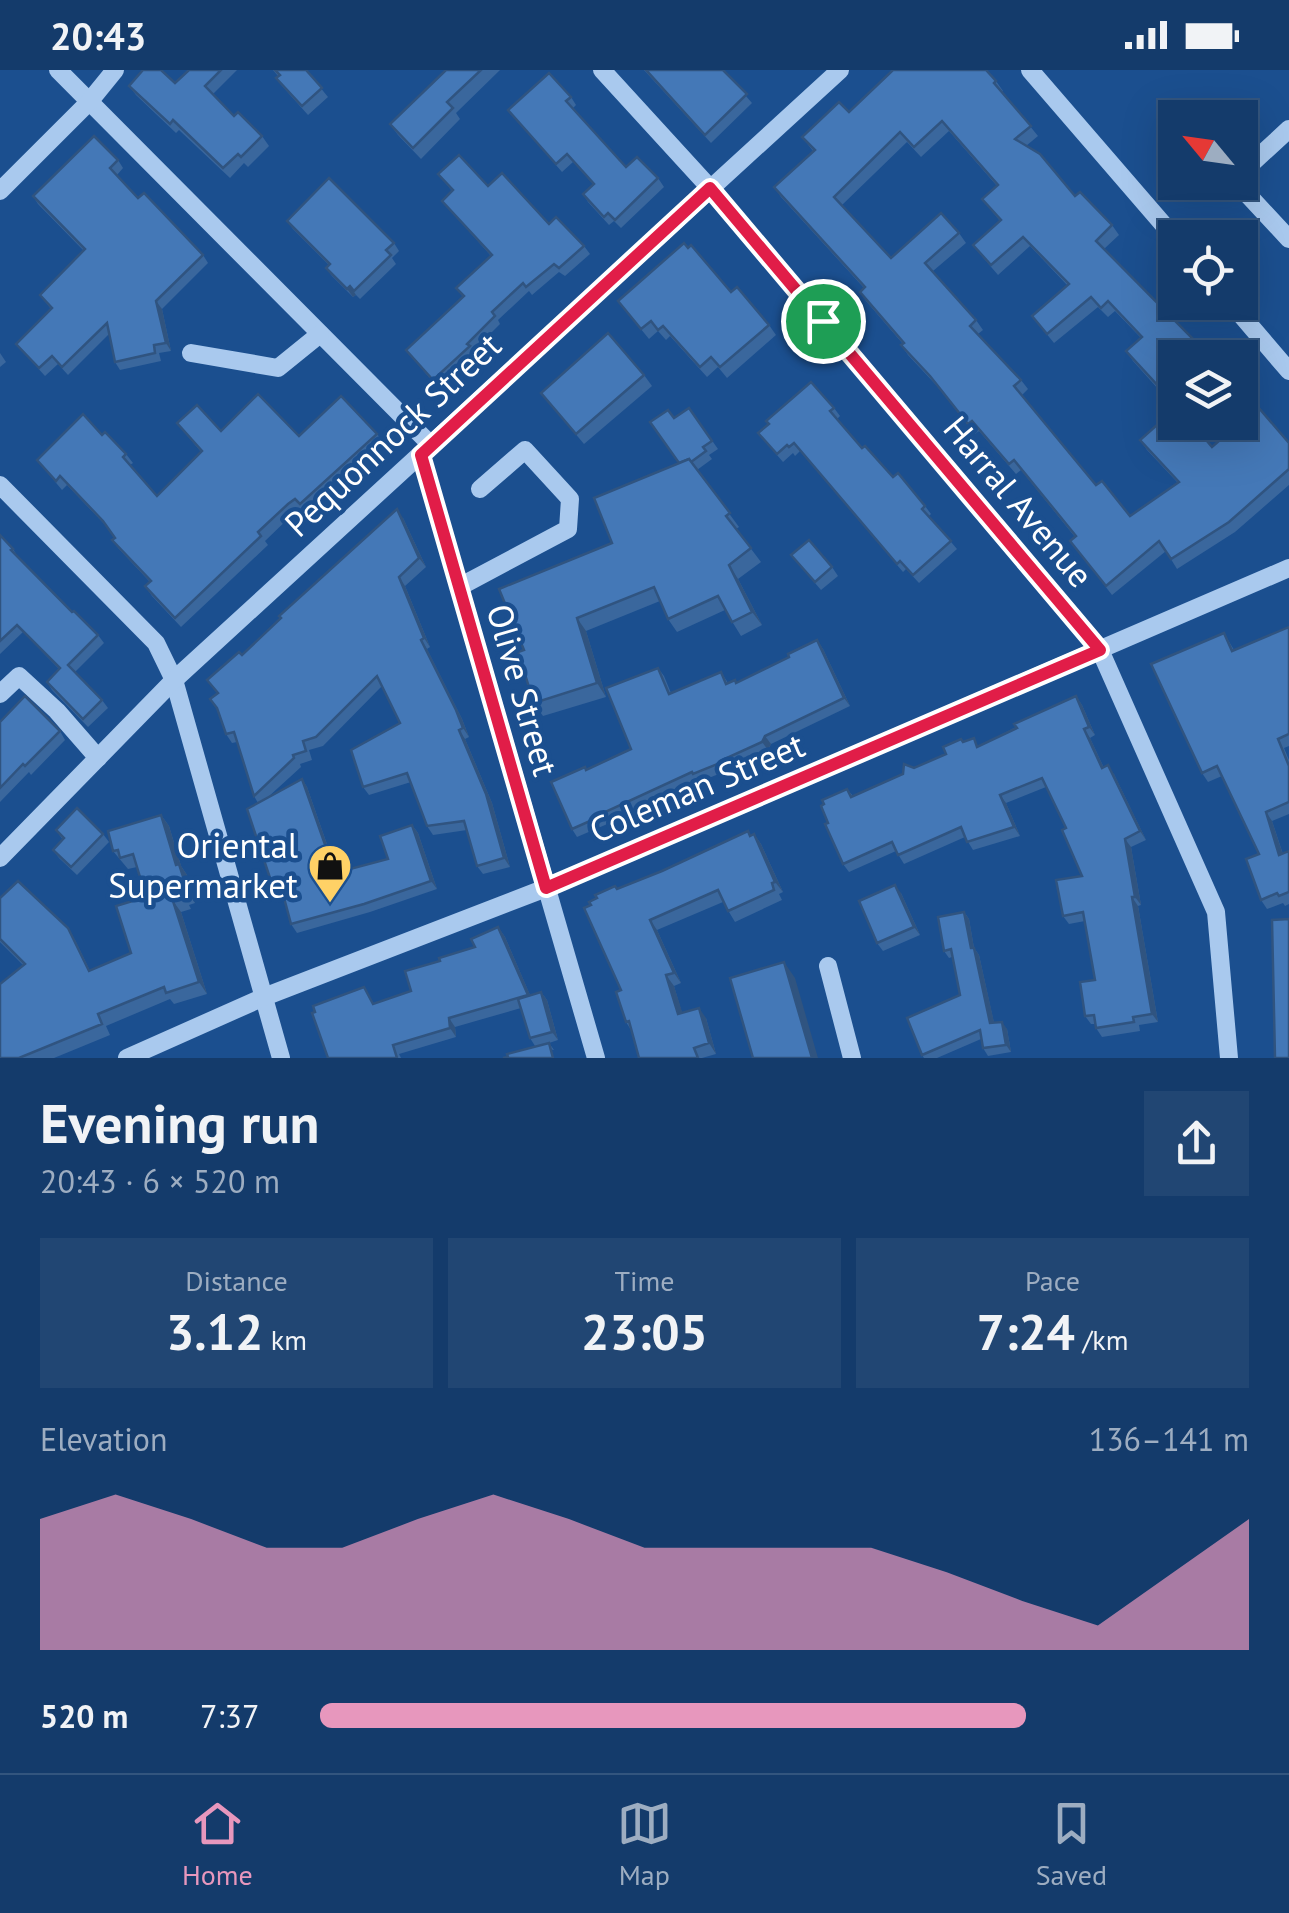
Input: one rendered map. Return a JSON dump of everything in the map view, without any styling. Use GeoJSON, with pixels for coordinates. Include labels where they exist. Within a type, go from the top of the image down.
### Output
{"type":"FeatureCollection","features":[{"type":"Feature","properties":{"kind":"street"},"geometry":{"type":"LineString","coordinates":[[58,70],[320,334],[426,450]]}},
{"type":"Feature","properties":{"kind":"street"},"geometry":{"type":"LineString","coordinates":[[0,191],[89,102],[115,70]]}},
{"type":"Feature","properties":{"kind":"street","name":"Harral Avenue"},"geometry":{"type":"LineString","coordinates":[[602,70],[710,188],[1100,650],[1216,912],[1229,1058]]}},
{"type":"Feature","properties":{"kind":"street","name":"Pequonnock Street"},"geometry":{"type":"LineString","coordinates":[[0,858],[174,680],[840,70]]}},
{"type":"Feature","properties":{"kind":"street"},"geometry":{"type":"LineString","coordinates":[[1030,70],[1159,220]]}},
{"type":"Feature","properties":{"kind":"street"},"geometry":{"type":"LineString","coordinates":[[1258,157],[1289,129]]}},
{"type":"Feature","properties":{"kind":"street"},"geometry":{"type":"LineString","coordinates":[[1253,200],[1289,239]]}},
{"type":"Feature","properties":{"kind":"street"},"geometry":{"type":"LineString","coordinates":[[1246,320],[1289,372]]}},
{"type":"Feature","properties":{"kind":"street"},"geometry":{"type":"LineString","coordinates":[[191,353],[278,368],[320,334]]}},
{"type":"Feature","properties":{"kind":"street"},"geometry":{"type":"LineString","coordinates":[[1274,353],[1289,337]]}},
{"type":"Feature","properties":{"kind":"street","name":"Olive Street"},"geometry":{"type":"LineString","coordinates":[[426,450],[458,586],[596,1058]]}},
{"type":"Feature","properties":{"kind":"street"},"geometry":{"type":"LineString","coordinates":[[458,586],[568,529],[570,500],[525,450],[480,489]]}},
{"type":"Feature","properties":{"kind":"street"},"geometry":{"type":"LineString","coordinates":[[0,485],[156,642],[174,680],[281,1058]]}},
{"type":"Feature","properties":{"kind":"street","name":"Coleman Street"},"geometry":{"type":"LineString","coordinates":[[126,1058],[264,997],[546,888],[1289,568]]}},
{"type":"Feature","properties":{"kind":"street"},"geometry":{"type":"LineString","coordinates":[[0,694],[19,676],[58,711],[98,758]]}},
{"type":"Feature","properties":{"kind":"street"},"geometry":{"type":"LineString","coordinates":[[828,966],[852,1058]]}},
{"type":"Feature","properties":{"kind":"building"},"geometry":{"type":"Polygon","coordinates":[[[143,70],[161,70],[175,83],[189,70],[221,70],[205,86],[234,116],[238,112],[262,136],[223,168],[173,120],[170,124],[129,86],[143,70]]]}},
{"type":"Feature","properties":{"kind":"building"},"geometry":{"type":"Polygon","coordinates":[[[275,70],[306,70],[322,88],[302,106],[276,78],[280,75],[275,70]]]}},
{"type":"Feature","properties":{"kind":"building"},"geometry":{"type":"Polygon","coordinates":[[[446,70],[481,70],[447,102],[453,108],[413,148],[390,124],[446,70]]]}},
{"type":"Feature","properties":{"kind":"building"},"geometry":{"type":"Polygon","coordinates":[[[646,70],[723,70],[747,94],[705,135],[646,70]]]}},
{"type":"Feature","properties":{"kind":"building"},"geometry":{"type":"Polygon","coordinates":[[[893,70],[986,70],[1031,126],[1015,139],[1040,154],[1075,196],[1080,192],[1112,225],[1096,241],[1158,304],[1158,320],[1174,320],[1194,340],[1158,340],[1158,386],[1126,351],[1142,337],[1108,301],[1101,308],[1091,297],[1047,334],[1032,316],[1069,284],[1023,237],[991,265],[973,245],[1001,220],[982,199],[998,185],[942,121],[914,147],[900,132],[834,197],[891,258],[941,213],[959,233],[925,263],[976,320],[970,326],[1021,380],[1014,386],[1096,485],[1102,481],[1130,516],[1179,482],[1140,440],[1158,424],[1158,440],[1206,440],[1212,447],[1220,440],[1258,440],[1258,407],[1289,443],[1289,469],[1229,522],[1171,559],[1159,541],[1106,586],[1070,541],[1076,536],[1014,460],[1009,464],[972,421],[968,424],[860,292],[865,287],[774,187],[815,150],[802,137],[839,102],[849,112],[893,70]]]}},
{"type":"Feature","properties":{"kind":"building"},"geometry":{"type":"Polygon","coordinates":[[[549,73],[571,97],[566,101],[626,167],[637,157],[658,178],[615,220],[608,213],[604,217],[583,194],[594,184],[567,154],[556,164],[508,110],[549,73]]]}},
{"type":"Feature","properties":{"kind":"building"},"geometry":{"type":"Polygon","coordinates":[[[94,136],[118,160],[110,168],[138,198],[144,193],[203,255],[156,301],[166,343],[154,345],[155,353],[115,362],[107,323],[62,367],[52,356],[39,368],[16,344],[52,308],[40,295],[85,249],[33,196],[94,136]]]}},
{"type":"Feature","properties":{"kind":"building"},"geometry":{"type":"Polygon","coordinates":[[[459,155],[488,186],[502,173],[549,224],[556,217],[584,246],[559,268],[554,264],[526,287],[523,283],[492,312],[495,316],[467,344],[470,346],[433,380],[406,350],[464,296],[456,288],[492,255],[442,201],[453,190],[438,174],[459,155]]]}},
{"type":"Feature","properties":{"kind":"building"},"geometry":{"type":"Polygon","coordinates":[[[329,178],[394,243],[386,250],[391,255],[354,291],[326,268],[330,264],[287,221],[329,178]]]}},
{"type":"Feature","properties":{"kind":"building"},"geometry":{"type":"Polygon","coordinates":[[[684,243],[688,248],[691,245],[731,292],[737,287],[769,325],[720,367],[711,357],[700,367],[663,326],[658,330],[651,321],[641,329],[618,301],[684,243]]]}},
{"type":"Feature","properties":{"kind":"building"},"geometry":{"type":"Polygon","coordinates":[[[608,333],[644,375],[576,434],[541,393],[608,333]]]}},
{"type":"Feature","properties":{"kind":"building"},"geometry":{"type":"Polygon","coordinates":[[[811,382],[862,448],[865,446],[893,477],[898,473],[925,506],[922,509],[951,541],[913,575],[900,561],[897,564],[794,443],[777,454],[758,433],[769,424],[766,421],[811,382]]]}},
{"type":"Feature","properties":{"kind":"building"},"geometry":{"type":"Polygon","coordinates":[[[258,394],[299,436],[341,396],[377,434],[300,504],[295,499],[288,504],[258,532],[261,536],[175,618],[145,586],[151,581],[112,540],[115,538],[103,521],[60,476],[56,481],[37,460],[83,414],[126,454],[123,457],[157,496],[202,451],[177,423],[197,405],[221,431],[258,394]]]}},
{"type":"Feature","properties":{"kind":"building"},"geometry":{"type":"Polygon","coordinates":[[[689,408],[712,441],[691,462],[689,459],[679,463],[650,422],[668,410],[674,418],[689,408]]]}},
{"type":"Feature","properties":{"kind":"building"},"geometry":{"type":"Polygon","coordinates":[[[689,459],[751,548],[729,565],[752,612],[732,622],[718,596],[668,619],[654,587],[577,618],[597,683],[534,703],[518,652],[524,650],[499,589],[612,543],[594,498],[689,459]]]}},
{"type":"Feature","properties":{"kind":"building"},"geometry":{"type":"Polygon","coordinates":[[[397,509],[419,558],[399,577],[424,638],[421,640],[463,728],[459,730],[486,794],[504,858],[477,866],[464,821],[427,826],[407,773],[363,787],[351,750],[400,723],[377,676],[316,737],[303,741],[306,751],[293,755],[254,796],[234,732],[226,734],[210,699],[218,693],[207,680],[239,652],[242,655],[279,616],[397,509]]]}},
{"type":"Feature","properties":{"kind":"building"},"geometry":{"type":"Polygon","coordinates":[[[0,535],[98,635],[68,665],[102,700],[83,719],[47,682],[60,668],[17,625],[0,641],[0,535]]]}},
{"type":"Feature","properties":{"kind":"building"},"geometry":{"type":"Polygon","coordinates":[[[809,540],[832,567],[815,582],[791,555],[809,540]]]}},
{"type":"Feature","properties":{"kind":"building"},"geometry":{"type":"Polygon","coordinates":[[[1289,627],[1289,734],[1278,739],[1289,766],[1289,802],[1266,812],[1279,855],[1289,851],[1289,892],[1261,900],[1246,859],[1259,854],[1217,766],[1202,773],[1151,664],[1224,633],[1232,651],[1289,627]]]}},
{"type":"Feature","properties":{"kind":"building"},"geometry":{"type":"Polygon","coordinates":[[[817,640],[844,698],[765,736],[762,742],[720,763],[692,772],[572,829],[551,782],[631,749],[606,688],[658,668],[669,694],[721,672],[726,684],[735,680],[736,683],[817,640]]]}},
{"type":"Feature","properties":{"kind":"building"},"geometry":{"type":"Polygon","coordinates":[[[25,696],[60,731],[0,788],[0,722],[25,696]]]}},
{"type":"Feature","properties":{"kind":"building"},"geometry":{"type":"Polygon","coordinates":[[[1076,696],[1089,727],[1084,729],[1102,768],[1108,765],[1140,831],[1125,839],[1152,1014],[1133,1017],[1134,1022],[1096,1028],[1094,1015],[1085,1016],[1080,982],[1095,980],[1083,912],[1063,916],[1056,880],[1082,876],[1062,830],[1066,828],[1042,778],[1000,795],[1014,827],[967,842],[961,827],[898,855],[892,842],[843,864],[821,806],[822,800],[847,789],[851,797],[903,774],[904,764],[914,768],[946,754],[943,747],[961,739],[963,742],[974,738],[977,747],[1017,728],[1014,724],[1076,696]]]}},
{"type":"Feature","properties":{"kind":"building"},"geometry":{"type":"Polygon","coordinates":[[[302,779],[335,873],[388,859],[380,836],[412,825],[431,881],[291,924],[279,879],[271,881],[247,809],[302,779]]]}},
{"type":"Feature","properties":{"kind":"building"},"geometry":{"type":"Polygon","coordinates":[[[77,808],[103,834],[71,867],[53,850],[64,838],[56,830],[77,808]]]}},
{"type":"Feature","properties":{"kind":"building"},"geometry":{"type":"Polygon","coordinates":[[[161,815],[188,892],[173,901],[199,982],[166,993],[164,987],[98,1014],[102,1024],[19,1058],[0,1058],[0,984],[25,964],[0,939],[0,898],[18,881],[68,928],[89,971],[131,953],[116,906],[146,897],[133,854],[120,858],[118,850],[113,851],[108,831],[161,815]]]}},
{"type":"Feature","properties":{"kind":"building"},"geometry":{"type":"Polygon","coordinates":[[[748,831],[750,836],[754,834],[775,882],[774,890],[728,911],[718,890],[650,920],[674,973],[666,975],[678,1014],[699,1008],[709,1043],[694,1048],[698,1058],[639,1058],[616,992],[621,990],[584,908],[597,898],[595,895],[662,871],[748,831]]]}},
{"type":"Feature","properties":{"kind":"building"},"geometry":{"type":"Polygon","coordinates":[[[895,885],[914,927],[877,943],[859,901],[895,885]]]}},
{"type":"Feature","properties":{"kind":"building"},"geometry":{"type":"Polygon","coordinates":[[[964,912],[990,1023],[1002,1022],[1006,1045],[983,1048],[980,1030],[922,1055],[907,1018],[960,995],[951,949],[944,951],[938,917],[964,912]]]}},
{"type":"Feature","properties":{"kind":"building"},"geometry":{"type":"Polygon","coordinates":[[[1289,919],[1289,1058],[1275,1058],[1272,920],[1289,919]]]}},
{"type":"Feature","properties":{"kind":"building"},"geometry":{"type":"Polygon","coordinates":[[[498,927],[528,995],[449,1018],[450,1028],[393,1045],[397,1058],[328,1058],[313,1006],[364,987],[373,1004],[411,991],[405,971],[475,947],[471,939],[498,927]]]}},
{"type":"Feature","properties":{"kind":"building"},"geometry":{"type":"Polygon","coordinates":[[[784,962],[812,1058],[753,1058],[730,978],[784,962]]]}},
{"type":"Feature","properties":{"kind":"building"},"geometry":{"type":"Polygon","coordinates":[[[541,992],[552,1032],[530,1038],[518,999],[541,992]]]}},
{"type":"Feature","properties":{"kind":"building"},"geometry":{"type":"Polygon","coordinates":[[[549,1043],[553,1058],[503,1058],[507,1054],[549,1043]]]}},
{"type":"Feature","properties":{"kind":"place","name":"Oriental Supermarket"},"geometry":{"type":"Point","coordinates":[330,904]}},
{"type":"Feature","properties":{"kind":"route"},"geometry":{"type":"LineString","coordinates":[[710,188],[823,321],[1100,650],[546,888],[421,455],[710,188]]}}]}
